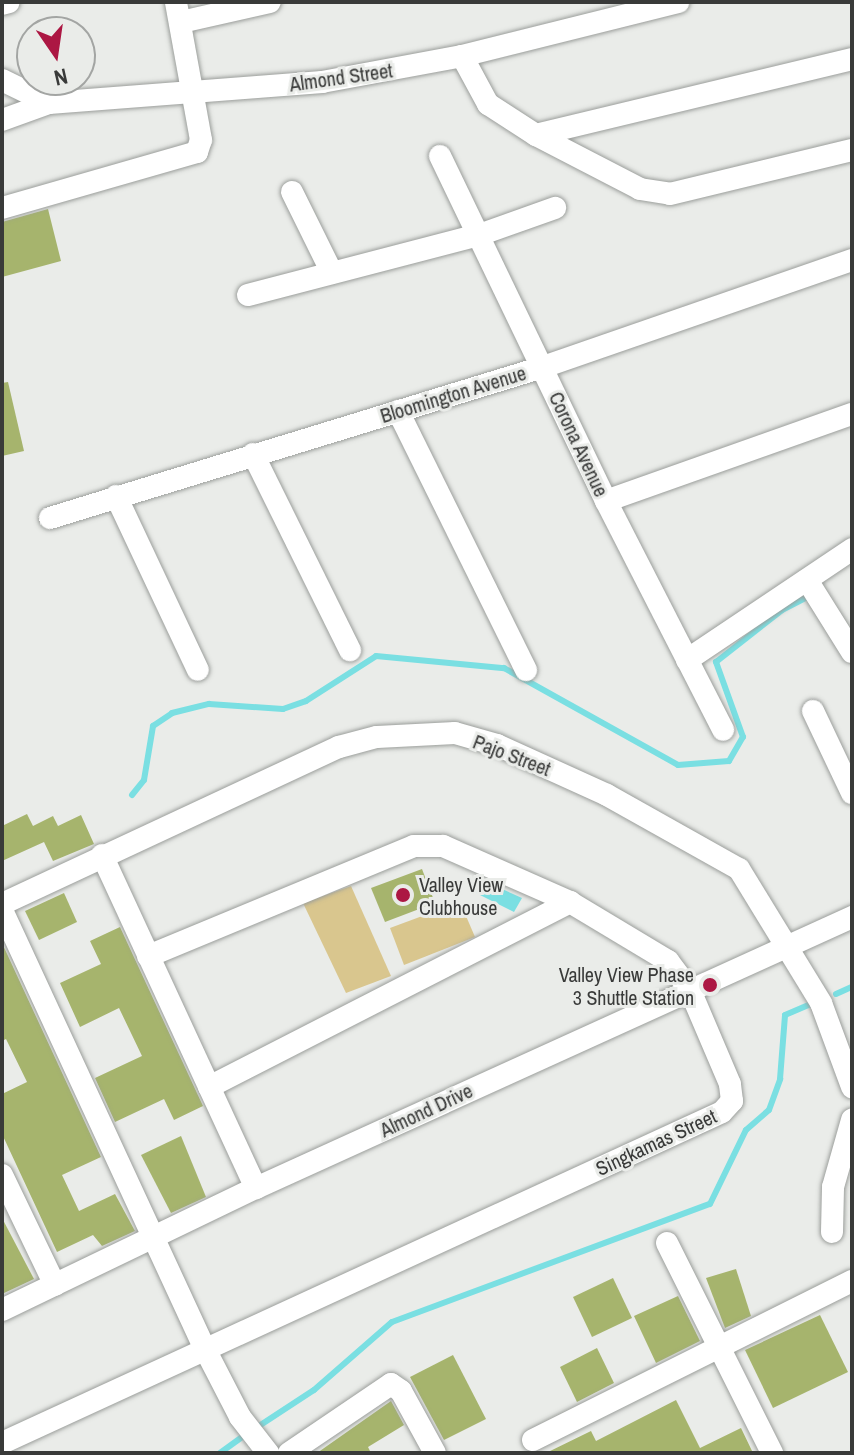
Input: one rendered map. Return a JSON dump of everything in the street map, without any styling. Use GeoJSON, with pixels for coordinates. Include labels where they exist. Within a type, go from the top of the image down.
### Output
{"type":"FeatureCollection","features":[{"type":"Feature","properties":{"kind":"street"},"geometry":{"type":"LineString","coordinates":[[2,4],[9,2]]}},
{"type":"Feature","properties":{"kind":"street"},"geometry":{"type":"LineString","coordinates":[[2,208],[187,159],[201,140],[178,12],[270,2]]}},
{"type":"Feature","properties":{"kind":"street","name":"Almond Street"},"geometry":{"type":"LineString","coordinates":[[2,80],[49,103],[322,82],[462,56],[678,2]]}},
{"type":"Feature","properties":{"kind":"street"},"geometry":{"type":"LineString","coordinates":[[462,56],[484,100],[536,135],[640,189],[670,194],[852,150]]}},
{"type":"Feature","properties":{"kind":"street"},"geometry":{"type":"LineString","coordinates":[[536,135],[852,59]]}},
{"type":"Feature","properties":{"kind":"street"},"geometry":{"type":"LineString","coordinates":[[2,120],[49,103]]}},
{"type":"Feature","properties":{"kind":"street","name":"Corona Avenue"},"geometry":{"type":"LineString","coordinates":[[440,156],[606,501],[723,730]]}},
{"type":"Feature","properties":{"kind":"street"},"geometry":{"type":"LineString","coordinates":[[292,192],[332,273]]}},
{"type":"Feature","properties":{"kind":"street"},"geometry":{"type":"LineString","coordinates":[[248,295],[479,235],[555,208]]}},
{"type":"Feature","properties":{"kind":"street","name":"Bloomington Avenue"},"geometry":{"type":"LineString","coordinates":[[50,518],[543,367],[852,260]]}},
{"type":"Feature","properties":{"kind":"street"},"geometry":{"type":"LineString","coordinates":[[398,411],[526,670]]}},
{"type":"Feature","properties":{"kind":"street"},"geometry":{"type":"LineString","coordinates":[[606,501],[852,414]]}},
{"type":"Feature","properties":{"kind":"street"},"geometry":{"type":"LineString","coordinates":[[253,454],[350,650]]}},
{"type":"Feature","properties":{"kind":"street"},"geometry":{"type":"LineString","coordinates":[[116,496],[198,670]]}},
{"type":"Feature","properties":{"kind":"street"},"geometry":{"type":"LineString","coordinates":[[687,660],[852,549]]}},
{"type":"Feature","properties":{"kind":"street"},"geometry":{"type":"LineString","coordinates":[[807,580],[852,652]]}},
{"type":"Feature","properties":{"kind":"street"},"geometry":{"type":"LineString","coordinates":[[813,711],[852,793]]}},
{"type":"Feature","properties":{"kind":"street","name":"Pajo Street"},"geometry":{"type":"LineString","coordinates":[[2,904],[339,747],[377,737],[455,733],[497,745],[607,795],[724,859],[751,882],[792,948],[848,1060],[852,1087]]}},
{"type":"Feature","properties":{"kind":"street","name":"Singkamas Street"},"geometry":{"type":"LineString","coordinates":[[2,1443],[722,1112],[732,1101],[730,1084],[690,990],[668,961],[570,902],[428,843],[148,956]]}},
{"type":"Feature","properties":{"kind":"street"},"geometry":{"type":"LineString","coordinates":[[102,855],[256,1188]]}},
{"type":"Feature","properties":{"kind":"street"},"geometry":{"type":"LineString","coordinates":[[209,1087],[570,902]]}},
{"type":"Feature","properties":{"kind":"street"},"geometry":{"type":"LineString","coordinates":[[2,910],[206,1351],[240,1417],[268,1453]]}},
{"type":"Feature","properties":{"kind":"street","name":"Almond Drive"},"geometry":{"type":"LineString","coordinates":[[2,1310],[256,1188],[690,990],[792,948],[852,917]]}},
{"type":"Feature","properties":{"kind":"street"},"geometry":{"type":"LineString","coordinates":[[832,1232],[852,1120]]}},
{"type":"Feature","properties":{"kind":"street"},"geometry":{"type":"LineString","coordinates":[[2,1175],[55,1285]]}},
{"type":"Feature","properties":{"kind":"street"},"geometry":{"type":"LineString","coordinates":[[667,1243],[772,1453]]}},
{"type":"Feature","properties":{"kind":"street"},"geometry":{"type":"LineString","coordinates":[[533,1440],[720,1350],[852,1281]]}},
{"type":"Feature","properties":{"kind":"street"},"geometry":{"type":"LineString","coordinates":[[289,1453],[391,1384],[401,1391],[435,1453]]}},
{"type":"Feature","properties":{"kind":"shaded area"},"geometry":{"type":"Polygon","coordinates":[[[351,886],[391,976],[346,993],[303,903],[351,886]]]}},
{"type":"Feature","properties":{"kind":"shaded area"},"geometry":{"type":"Polygon","coordinates":[[[460,902],[475,937],[404,965],[390,928],[460,902]]]}},
{"type":"Feature","properties":{"kind":"water"},"geometry":{"type":"Polygon","coordinates":[[[482,880],[522,898],[514,912],[476,893],[482,880]]]}},
{"type":"Feature","properties":{"kind":"building"},"geometry":{"type":"Polygon","coordinates":[[[48,209],[61,261],[2,277],[2,222],[48,209]]]}},
{"type":"Feature","properties":{"kind":"building"},"geometry":{"type":"Polygon","coordinates":[[[8,382],[24,451],[2,456],[2,383],[8,382]]]}},
{"type":"Feature","properties":{"kind":"building"},"geometry":{"type":"Polygon","coordinates":[[[27,814],[33,826],[53,816],[58,826],[81,815],[94,844],[53,861],[44,842],[2,861],[2,826],[27,814]]]}},
{"type":"Feature","properties":{"kind":"building","name":"Valley View Clubhouse"},"geometry":{"type":"Polygon","coordinates":[[[422,869],[435,903],[385,922],[371,888],[422,869]]]}},
{"type":"Feature","properties":{"kind":"building"},"geometry":{"type":"Polygon","coordinates":[[[64,893],[77,922],[39,940],[25,911],[64,893]]]}},
{"type":"Feature","properties":{"kind":"building"},"geometry":{"type":"Polygon","coordinates":[[[120,927],[203,1106],[174,1120],[164,1099],[115,1122],[95,1078],[142,1056],[119,1008],[80,1027],[60,983],[101,964],[90,941],[120,927]]]}},
{"type":"Feature","properties":{"kind":"building"},"geometry":{"type":"Polygon","coordinates":[[[2,943],[101,1157],[62,1175],[79,1211],[115,1194],[135,1231],[102,1246],[93,1235],[57,1252],[2,1134],[2,1094],[27,1082],[6,1039],[2,1041],[2,943]]]}},
{"type":"Feature","properties":{"kind":"building"},"geometry":{"type":"Polygon","coordinates":[[[181,1136],[206,1197],[171,1213],[141,1155],[181,1136]]]}},
{"type":"Feature","properties":{"kind":"building"},"geometry":{"type":"Polygon","coordinates":[[[2,1218],[34,1279],[2,1294],[2,1218]]]}},
{"type":"Feature","properties":{"kind":"building"},"geometry":{"type":"Polygon","coordinates":[[[736,1269],[751,1316],[725,1328],[706,1278],[736,1269]]]}},
{"type":"Feature","properties":{"kind":"building"},"geometry":{"type":"Polygon","coordinates":[[[613,1278],[632,1318],[592,1337],[573,1297],[613,1278]]]}},
{"type":"Feature","properties":{"kind":"building"},"geometry":{"type":"Polygon","coordinates":[[[678,1296],[700,1341],[656,1363],[634,1316],[678,1296]]]}},
{"type":"Feature","properties":{"kind":"building"},"geometry":{"type":"Polygon","coordinates":[[[820,1315],[848,1372],[773,1408],[745,1350],[820,1315]]]}},
{"type":"Feature","properties":{"kind":"building"},"geometry":{"type":"Polygon","coordinates":[[[597,1348],[614,1383],[577,1402],[560,1367],[597,1348]]]}},
{"type":"Feature","properties":{"kind":"building"},"geometry":{"type":"Polygon","coordinates":[[[453,1355],[486,1419],[444,1440],[410,1377],[453,1355]]]}},
{"type":"Feature","properties":{"kind":"building"},"geometry":{"type":"Polygon","coordinates":[[[676,1400],[700,1448],[741,1428],[753,1453],[546,1453],[591,1431],[596,1441],[676,1400]]]}},
{"type":"Feature","properties":{"kind":"building"},"geometry":{"type":"Polygon","coordinates":[[[391,1401],[404,1425],[368,1447],[371,1453],[317,1453],[391,1401]]]}},
{"type":"Feature","properties":{"kind":"waterway"},"geometry":{"type":"LineString","coordinates":[[132,795],[144,780],[153,726],[172,713],[209,704],[283,709],[306,701],[376,656],[504,668],[678,765],[729,761],[743,737],[716,662],[782,610],[810,596]]}},
{"type":"Feature","properties":{"kind":"waterway"},"geometry":{"type":"LineString","coordinates":[[836,994],[852,987]]}},
{"type":"Feature","properties":{"kind":"waterway"},"geometry":{"type":"LineString","coordinates":[[262,1424],[314,1390],[392,1322],[710,1204],[746,1130],[769,1110],[780,1079],[785,1015],[811,1004]]}},
{"type":"Feature","properties":{"kind":"waterway"},"geometry":{"type":"LineString","coordinates":[[220,1453],[241,1438]]}},
{"type":"Feature","properties":{"kind":"place","name":"Valley View Clubhouse"},"geometry":{"type":"Point","coordinates":[403,895]}},
{"type":"Feature","properties":{"kind":"place","name":"Valley View Phase 3 Shuttle Station"},"geometry":{"type":"Point","coordinates":[710,985]}}]}
